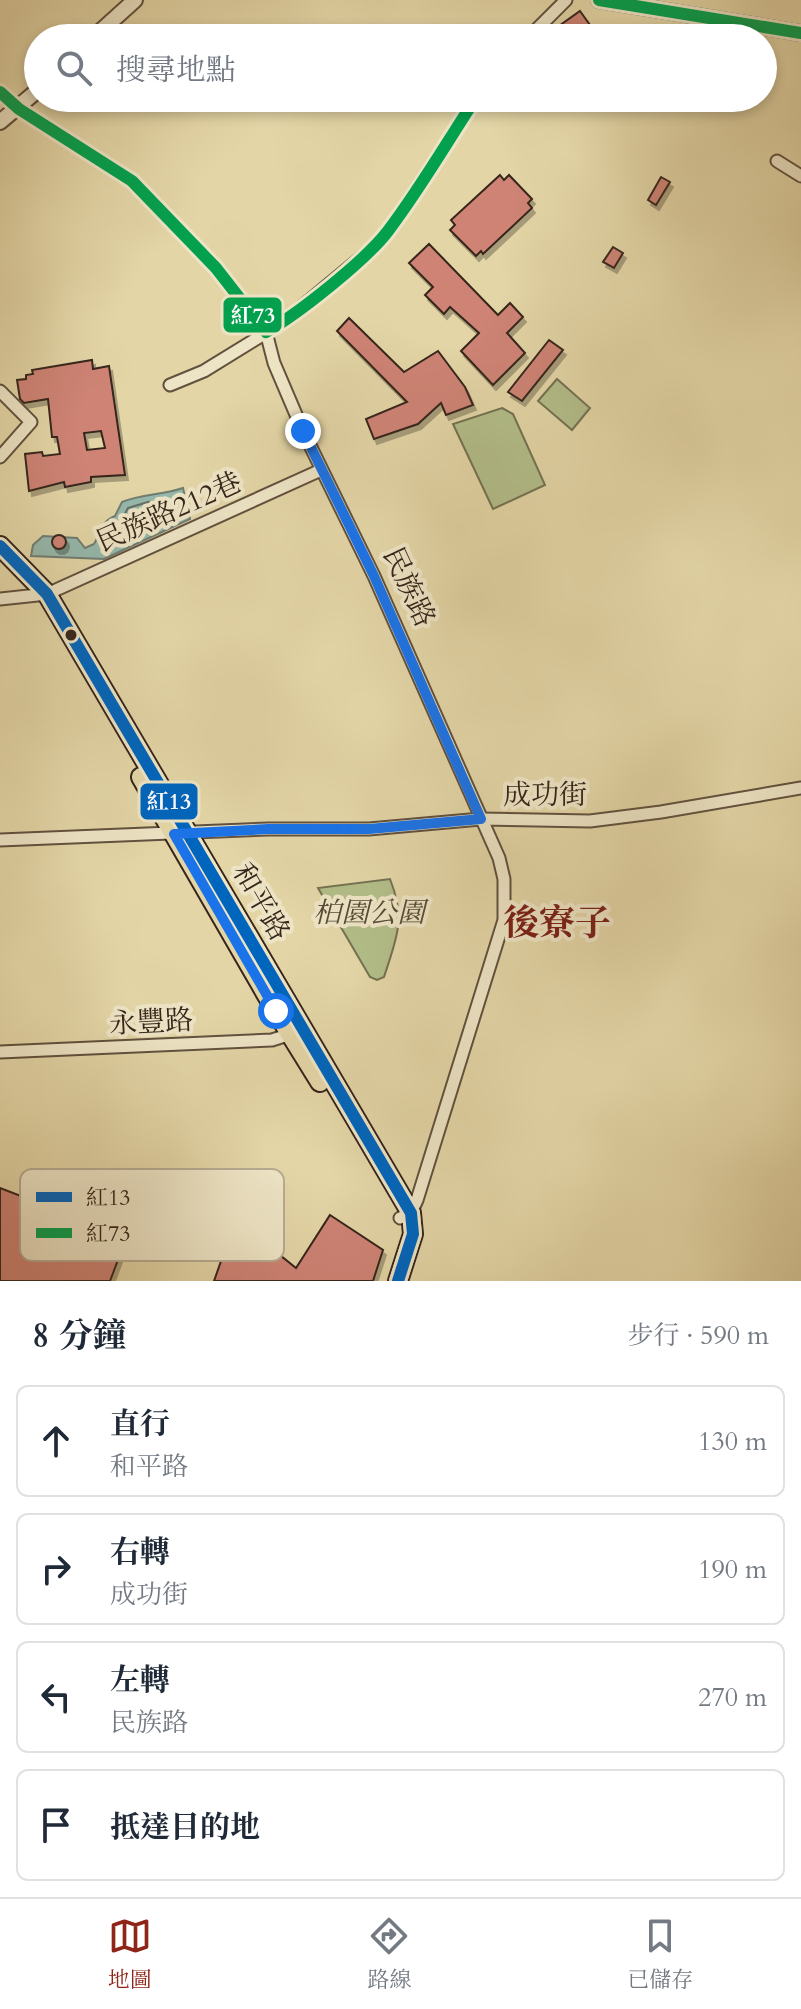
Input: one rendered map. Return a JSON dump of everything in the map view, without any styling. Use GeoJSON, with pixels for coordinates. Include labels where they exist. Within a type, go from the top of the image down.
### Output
{"type":"FeatureCollection","features":[{"type":"Feature","properties":{"kind":"main road","name":"和平路"},"geometry":{"type":"LineString","coordinates":[[0,546],[43,595],[296,1032],[406,1215]]}},
{"type":"Feature","properties":{"kind":"main road","name":"和平路"},"geometry":{"type":"LineString","coordinates":[[0,561],[43,595]]}},
{"type":"Feature","properties":{"kind":"main road","name":"民族路"},"geometry":{"type":"LineString","coordinates":[[386,1281],[406,1215]]}},
{"type":"Feature","properties":{"kind":"main road","name":"民族路"},"geometry":{"type":"LineString","coordinates":[[398,1281],[413,1234],[406,1215]]}},
{"type":"Feature","properties":{"kind":"street"},"geometry":{"type":"LineString","coordinates":[[104,24],[118,6],[135,0]]}},
{"type":"Feature","properties":{"kind":"street"},"geometry":{"type":"LineString","coordinates":[[542,24],[566,0]]}},
{"type":"Feature","properties":{"kind":"street"},"geometry":{"type":"LineString","coordinates":[[599,0],[746,24]]}},
{"type":"Feature","properties":{"kind":"street"},"geometry":{"type":"LineString","coordinates":[[777,29],[801,33]]}},
{"type":"Feature","properties":{"kind":"street","name":"民族路"},"geometry":{"type":"LineString","coordinates":[[0,92],[19,109],[132,181],[226,279],[266,332],[274,363],[321,470],[374,576],[499,858],[506,910],[406,1215]]}},
{"type":"Feature","properties":{"kind":"street"},"geometry":{"type":"LineString","coordinates":[[0,122],[24,104]]}},
{"type":"Feature","properties":{"kind":"street"},"geometry":{"type":"LineString","coordinates":[[170,385],[204,371],[282,323],[375,246],[387,233],[467,112]]}},
{"type":"Feature","properties":{"kind":"street"},"geometry":{"type":"LineString","coordinates":[[777,161],[801,176]]}},
{"type":"Feature","properties":{"kind":"street"},"geometry":{"type":"LineString","coordinates":[[0,391],[31,422],[0,457]]}},
{"type":"Feature","properties":{"kind":"street","name":"民族路212巷"},"geometry":{"type":"LineString","coordinates":[[43,595],[321,470]]}},
{"type":"Feature","properties":{"kind":"street"},"geometry":{"type":"LineString","coordinates":[[0,599],[43,595]]}},
{"type":"Feature","properties":{"kind":"street","name":"成功街"},"geometry":{"type":"LineString","coordinates":[[0,840],[369,829],[481,819],[590,821],[801,788]]}},
{"type":"Feature","properties":{"kind":"street","name":"永豐路"},"geometry":{"type":"LineString","coordinates":[[0,1052],[272,1040],[296,1032]]}},
{"type":"Feature","properties":{"kind":"green space"},"geometry":{"type":"Polygon","coordinates":[[[557,379],[590,408],[572,430],[538,401],[557,379]]]}},
{"type":"Feature","properties":{"kind":"green space"},"geometry":{"type":"Polygon","coordinates":[[[502,408],[513,414],[545,485],[493,509],[453,424],[502,408]]]}},
{"type":"Feature","properties":{"kind":"green space","name":"柏園公園"},"geometry":{"type":"Polygon","coordinates":[[[390,879],[398,906],[398,928],[384,977],[377,980],[370,977],[318,888],[390,879]]]}},
{"type":"Feature","properties":{"kind":"water"},"geometry":{"type":"Polygon","coordinates":[[[183,488],[190,519],[104,559],[31,556],[33,545],[43,536],[77,538],[85,548],[94,544],[104,524],[115,516],[122,502],[183,488]]]}},
{"type":"Feature","properties":{"kind":"building"},"geometry":{"type":"Polygon","coordinates":[[[580,11],[589,24],[562,24],[580,11]]]}},
{"type":"Feature","properties":{"kind":"building"},"geometry":{"type":"Polygon","coordinates":[[[500,175],[504,180],[509,175],[532,199],[528,203],[532,208],[483,254],[481,251],[476,256],[450,230],[455,225],[451,220],[500,175]]]}},
{"type":"Feature","properties":{"kind":"building"},"geometry":{"type":"Polygon","coordinates":[[[661,177],[670,182],[656,205],[648,200],[661,177]]]}},
{"type":"Feature","properties":{"kind":"building"},"geometry":{"type":"Polygon","coordinates":[[[429,244],[498,315],[510,303],[523,317],[507,333],[525,353],[493,385],[461,351],[479,333],[450,307],[444,314],[425,295],[433,287],[409,263],[429,244]]]}},
{"type":"Feature","properties":{"kind":"building"},"geometry":{"type":"Polygon","coordinates":[[[613,247],[623,253],[614,268],[603,262],[613,247]]]}},
{"type":"Feature","properties":{"kind":"building"},"geometry":{"type":"Polygon","coordinates":[[[349,318],[404,372],[438,351],[465,387],[473,405],[446,415],[441,403],[418,424],[374,439],[366,419],[407,402],[337,331],[349,318]]]}},
{"type":"Feature","properties":{"kind":"building"},"geometry":{"type":"Polygon","coordinates":[[[549,340],[563,350],[522,401],[508,392],[549,340]]]}},
{"type":"Feature","properties":{"kind":"building"},"geometry":{"type":"Polygon","coordinates":[[[92,360],[93,369],[109,366],[125,475],[91,477],[91,482],[65,487],[64,482],[29,491],[25,454],[60,454],[57,437],[52,437],[48,399],[24,403],[20,399],[17,380],[26,379],[26,375],[33,374],[32,370],[92,360]],[[101,431],[84,433],[87,450],[105,448],[101,431]]]}},
{"type":"Feature","properties":{"kind":"building"},"geometry":{"type":"Polygon","coordinates":[[[118,524],[125,531],[118,538],[111,531],[118,524]]]}},
{"type":"Feature","properties":{"kind":"building"},"geometry":{"type":"Polygon","coordinates":[[[59,535],[66,542],[59,549],[52,542],[59,535]]]}},
{"type":"Feature","properties":{"kind":"building"},"geometry":{"type":"Polygon","coordinates":[[[0,1188],[20,1196],[20,1261],[118,1261],[110,1281],[0,1281],[0,1188]]]}},
{"type":"Feature","properties":{"kind":"building"},"geometry":{"type":"Polygon","coordinates":[[[330,1215],[383,1250],[373,1281],[214,1281],[221,1261],[284,1261],[284,1258],[296,1268],[330,1215]]]}},
{"type":"Feature","properties":{"kind":"transit line","name":"紅73"},"geometry":{"type":"LineString","coordinates":[[599,0],[746,24]]}},
{"type":"Feature","properties":{"kind":"transit line","name":"紅73"},"geometry":{"type":"LineString","coordinates":[[777,29],[801,33]]}},
{"type":"Feature","properties":{"kind":"transit line","name":"紅73"},"geometry":{"type":"LineString","coordinates":[[0,92],[19,109],[132,181],[216,268],[266,332],[331,286],[378,243],[411,199],[467,112]]}},
{"type":"Feature","properties":{"kind":"transit line","name":"紅13"},"geometry":{"type":"LineString","coordinates":[[0,546],[47,594],[411,1213],[413,1234],[398,1281]]}},
{"type":"Feature","properties":{"kind":"district","name":"後寮子"},"geometry":{"type":"Point","coordinates":[557,923]}},
{"type":"Feature","properties":{"kind":"route"},"geometry":{"type":"LineString","coordinates":[[276,1011],[174,834],[268,829],[369,829],[481,819],[374,576],[303,431]]}}]}
